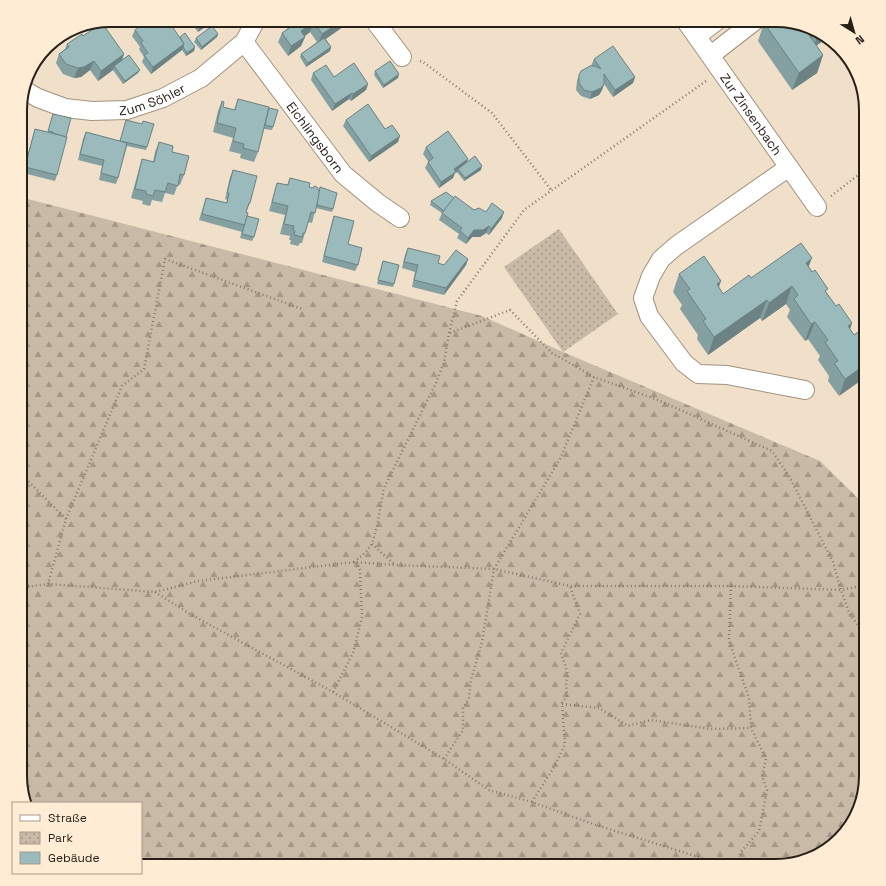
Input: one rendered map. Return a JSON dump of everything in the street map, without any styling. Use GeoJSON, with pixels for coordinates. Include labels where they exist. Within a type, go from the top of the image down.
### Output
{"type":"FeatureCollection","features":[{"type":"Feature","properties":{"kind":"street","name":"Zum Söhler"},"geometry":{"type":"LineString","coordinates":[[29,93],[38,98],[65,108],[92,111],[126,110],[163,98],[201,78],[244,42],[252,27]]}},
{"type":"Feature","properties":{"kind":"street"},"geometry":{"type":"LineString","coordinates":[[379,27],[402,57]]}},
{"type":"Feature","properties":{"kind":"street","name":"Zur Zinsenbach"},"geometry":{"type":"LineString","coordinates":[[691,27],[817,207]]}},
{"type":"Feature","properties":{"kind":"street"},"geometry":{"type":"LineString","coordinates":[[697,36],[709,27]]}},
{"type":"Feature","properties":{"kind":"street"},"geometry":{"type":"LineString","coordinates":[[711,55],[747,27]]}},
{"type":"Feature","properties":{"kind":"street","name":"Eichlingsborn"},"geometry":{"type":"LineString","coordinates":[[244,42],[343,174],[378,203],[400,218]]}},
{"type":"Feature","properties":{"kind":"street"},"geometry":{"type":"LineString","coordinates":[[789,168],[676,246],[661,259],[651,276],[643,298],[649,316],[684,363],[698,374],[727,375],[804,390]]}},
{"type":"Feature","properties":{"kind":"path"},"geometry":{"type":"LineString","coordinates":[[402,57],[423,62],[492,113],[552,191]]}},
{"type":"Feature","properties":{"kind":"path"},"geometry":{"type":"LineString","coordinates":[[354,562],[365,553],[372,544],[384,488],[436,383],[444,362],[457,301],[524,210],[721,70]]}},
{"type":"Feature","properties":{"kind":"path"},"geometry":{"type":"LineString","coordinates":[[817,207],[859,175]]}},
{"type":"Feature","properties":{"kind":"path"},"geometry":{"type":"LineString","coordinates":[[48,584],[66,519],[122,386],[144,370],[165,259],[302,310]]}},
{"type":"Feature","properties":{"kind":"path"},"geometry":{"type":"LineString","coordinates":[[449,333],[510,310],[552,353],[594,376],[658,400],[772,451],[789,476],[833,562],[850,615],[859,626]]}},
{"type":"Feature","properties":{"kind":"path"},"geometry":{"type":"LineString","coordinates":[[444,759],[463,730],[463,708],[469,698],[471,680],[482,642],[494,569],[560,459],[594,376]]}},
{"type":"Feature","properties":{"kind":"path"},"geometry":{"type":"LineString","coordinates":[[27,480],[66,519]]}},
{"type":"Feature","properties":{"kind":"path"},"geometry":{"type":"LineString","coordinates":[[372,544],[396,565]]}},
{"type":"Feature","properties":{"kind":"path"},"geometry":{"type":"LineString","coordinates":[[333,692],[353,653],[362,617],[360,570],[354,562]]}},
{"type":"Feature","properties":{"kind":"path"},"geometry":{"type":"LineString","coordinates":[[27,587],[48,584],[155,592],[198,581],[354,562],[494,569],[570,586],[731,586],[841,590],[859,586]]}},
{"type":"Feature","properties":{"kind":"path"},"geometry":{"type":"LineString","coordinates":[[532,802],[554,767],[565,745],[562,704],[567,696],[566,682],[568,674],[561,653],[580,614],[570,586]]}},
{"type":"Feature","properties":{"kind":"path"},"geometry":{"type":"LineString","coordinates":[[731,586],[729,641],[749,698],[751,728],[766,759],[762,776],[768,790],[759,831],[741,852],[739,859]]}},
{"type":"Feature","properties":{"kind":"path"},"geometry":{"type":"LineString","coordinates":[[155,592],[190,614],[333,692],[444,759],[489,790],[532,802],[590,823],[705,859]]}},
{"type":"Feature","properties":{"kind":"path"},"geometry":{"type":"LineString","coordinates":[[562,704],[599,708],[628,726],[651,720],[711,729],[751,728]]}},
{"type":"Feature","properties":{"kind":"green space"},"geometry":{"type":"Polygon","coordinates":[[[27,199],[482,316],[820,461],[859,499],[859,781],[855,803],[842,826],[835,835],[826,842],[803,855],[781,859],[142,859],[142,802],[31,802],[27,781],[27,199]]]}},
{"type":"Feature","properties":{"kind":"green space"},"geometry":{"type":"Polygon","coordinates":[[[559,229],[618,314],[563,352],[504,267],[559,229]]]}},
{"type":"Feature","properties":{"kind":"building"},"geometry":{"type":"Polygon","coordinates":[[[105,27],[124,54],[101,71],[94,61],[84,67],[78,68],[66,64],[59,54],[69,47],[67,44],[82,34],[83,36],[93,29],[105,27]]]}},
{"type":"Feature","properties":{"kind":"building"},"geometry":{"type":"Polygon","coordinates":[[[139,27],[173,27],[184,44],[153,67],[144,55],[148,53],[141,43],[143,41],[135,30],[139,27]]]}},
{"type":"Feature","properties":{"kind":"building"},"geometry":{"type":"Polygon","coordinates":[[[211,27],[213,27],[218,34],[202,47],[196,38],[211,27]]]}},
{"type":"Feature","properties":{"kind":"building"},"geometry":{"type":"Polygon","coordinates":[[[291,27],[307,27],[301,31],[305,37],[291,46],[282,33],[291,27]]]}},
{"type":"Feature","properties":{"kind":"building"},"geometry":{"type":"Polygon","coordinates":[[[317,27],[332,27],[322,34],[317,27]]]}},
{"type":"Feature","properties":{"kind":"building"},"geometry":{"type":"Polygon","coordinates":[[[767,27],[781,27],[808,33],[823,55],[799,73],[767,27]]]}},
{"type":"Feature","properties":{"kind":"building"},"geometry":{"type":"Polygon","coordinates":[[[185,33],[195,47],[187,53],[183,47],[184,44],[180,37],[185,33]]]}},
{"type":"Feature","properties":{"kind":"building"},"geometry":{"type":"Polygon","coordinates":[[[324,38],[331,47],[308,63],[301,54],[324,38]]]}},
{"type":"Feature","properties":{"kind":"building"},"geometry":{"type":"Polygon","coordinates":[[[613,46],[635,77],[615,90],[604,74],[604,84],[601,88],[592,92],[584,90],[579,83],[579,75],[581,71],[590,66],[595,66],[601,69],[594,59],[613,46]]]}},
{"type":"Feature","properties":{"kind":"building"},"geometry":{"type":"Polygon","coordinates":[[[129,55],[140,70],[125,81],[114,66],[129,55]]]}},
{"type":"Feature","properties":{"kind":"building"},"geometry":{"type":"Polygon","coordinates":[[[390,61],[399,74],[384,85],[375,71],[390,61]]]}},
{"type":"Feature","properties":{"kind":"building"},"geometry":{"type":"Polygon","coordinates":[[[354,63],[368,84],[335,104],[313,73],[326,65],[334,77],[354,63]]]}},
{"type":"Feature","properties":{"kind":"building"},"geometry":{"type":"Polygon","coordinates":[[[238,99],[269,107],[258,152],[243,148],[244,144],[233,141],[236,128],[217,123],[222,101],[224,102],[223,107],[235,110],[238,99]]]}},
{"type":"Feature","properties":{"kind":"building"},"geometry":{"type":"Polygon","coordinates":[[[368,104],[385,129],[392,125],[400,136],[371,156],[346,120],[368,104]]]}},
{"type":"Feature","properties":{"kind":"building"},"geometry":{"type":"Polygon","coordinates":[[[269,108],[278,110],[273,127],[265,125],[269,108]]]}},
{"type":"Feature","properties":{"kind":"building"},"geometry":{"type":"Polygon","coordinates":[[[53,114],[71,118],[66,137],[48,131],[53,114]]]}},
{"type":"Feature","properties":{"kind":"building"},"geometry":{"type":"Polygon","coordinates":[[[126,120],[142,124],[143,121],[154,124],[147,147],[120,141],[126,120]]]}},
{"type":"Feature","properties":{"kind":"building"},"geometry":{"type":"Polygon","coordinates":[[[35,129],[67,137],[57,175],[27,168],[27,159],[35,129]]]}},
{"type":"Feature","properties":{"kind":"building"},"geometry":{"type":"Polygon","coordinates":[[[448,131],[468,159],[454,169],[456,172],[441,182],[428,162],[433,158],[426,147],[448,131]]]}},
{"type":"Feature","properties":{"kind":"building"},"geometry":{"type":"Polygon","coordinates":[[[86,132],[127,143],[118,178],[101,173],[104,160],[80,154],[86,132]]]}},
{"type":"Feature","properties":{"kind":"building"},"geometry":{"type":"Polygon","coordinates":[[[159,142],[173,146],[172,152],[189,156],[184,175],[180,174],[178,186],[168,183],[165,192],[155,190],[153,196],[146,194],[146,191],[135,189],[142,159],[154,162],[159,142]]]}},
{"type":"Feature","properties":{"kind":"building"},"geometry":{"type":"Polygon","coordinates":[[[475,156],[482,166],[465,178],[458,169],[475,156]]]}},
{"type":"Feature","properties":{"kind":"building"},"geometry":{"type":"Polygon","coordinates":[[[233,170],[257,176],[246,212],[248,213],[245,225],[202,214],[206,198],[227,203],[229,193],[227,193],[233,170]]]}},
{"type":"Feature","properties":{"kind":"building"},"geometry":{"type":"Polygon","coordinates":[[[290,178],[310,183],[309,187],[312,188],[315,186],[320,191],[315,213],[311,212],[305,233],[303,233],[302,237],[294,235],[294,226],[284,224],[288,206],[272,202],[277,183],[288,185],[290,178]]]}},
{"type":"Feature","properties":{"kind":"building"},"geometry":{"type":"Polygon","coordinates":[[[320,187],[337,193],[333,209],[317,205],[320,187]]]}},
{"type":"Feature","properties":{"kind":"building"},"geometry":{"type":"Polygon","coordinates":[[[446,192],[454,198],[444,211],[431,201],[446,192]]]}},
{"type":"Feature","properties":{"kind":"building"},"geometry":{"type":"Polygon","coordinates":[[[455,196],[474,210],[479,208],[486,212],[492,203],[504,212],[491,229],[489,226],[483,230],[474,230],[468,238],[460,231],[462,228],[442,213],[455,196]]]}},
{"type":"Feature","properties":{"kind":"building"},"geometry":{"type":"Polygon","coordinates":[[[247,216],[259,219],[254,237],[242,234],[247,216]]]}},
{"type":"Feature","properties":{"kind":"building"},"geometry":{"type":"Polygon","coordinates":[[[334,216],[354,221],[348,244],[362,248],[358,265],[324,256],[334,216]]]}},
{"type":"Feature","properties":{"kind":"building"},"geometry":{"type":"Polygon","coordinates":[[[801,243],[812,258],[806,263],[812,272],[815,270],[828,289],[825,291],[836,306],[839,304],[852,323],[848,326],[854,335],[859,332],[859,369],[845,379],[834,363],[838,361],[825,342],[828,340],[815,322],[811,324],[794,299],[798,295],[792,286],[769,303],[767,300],[714,337],[703,321],[706,319],[687,291],[690,289],[679,274],[704,256],[721,281],[717,284],[723,294],[749,275],[751,278],[801,243]]]}},
{"type":"Feature","properties":{"kind":"building"},"geometry":{"type":"Polygon","coordinates":[[[408,248],[440,256],[438,263],[444,265],[456,250],[468,259],[446,288],[414,280],[418,265],[404,262],[408,248]]]}},
{"type":"Feature","properties":{"kind":"building"},"geometry":{"type":"Polygon","coordinates":[[[383,261],[399,265],[394,284],[378,280],[383,261]]]}}]}
